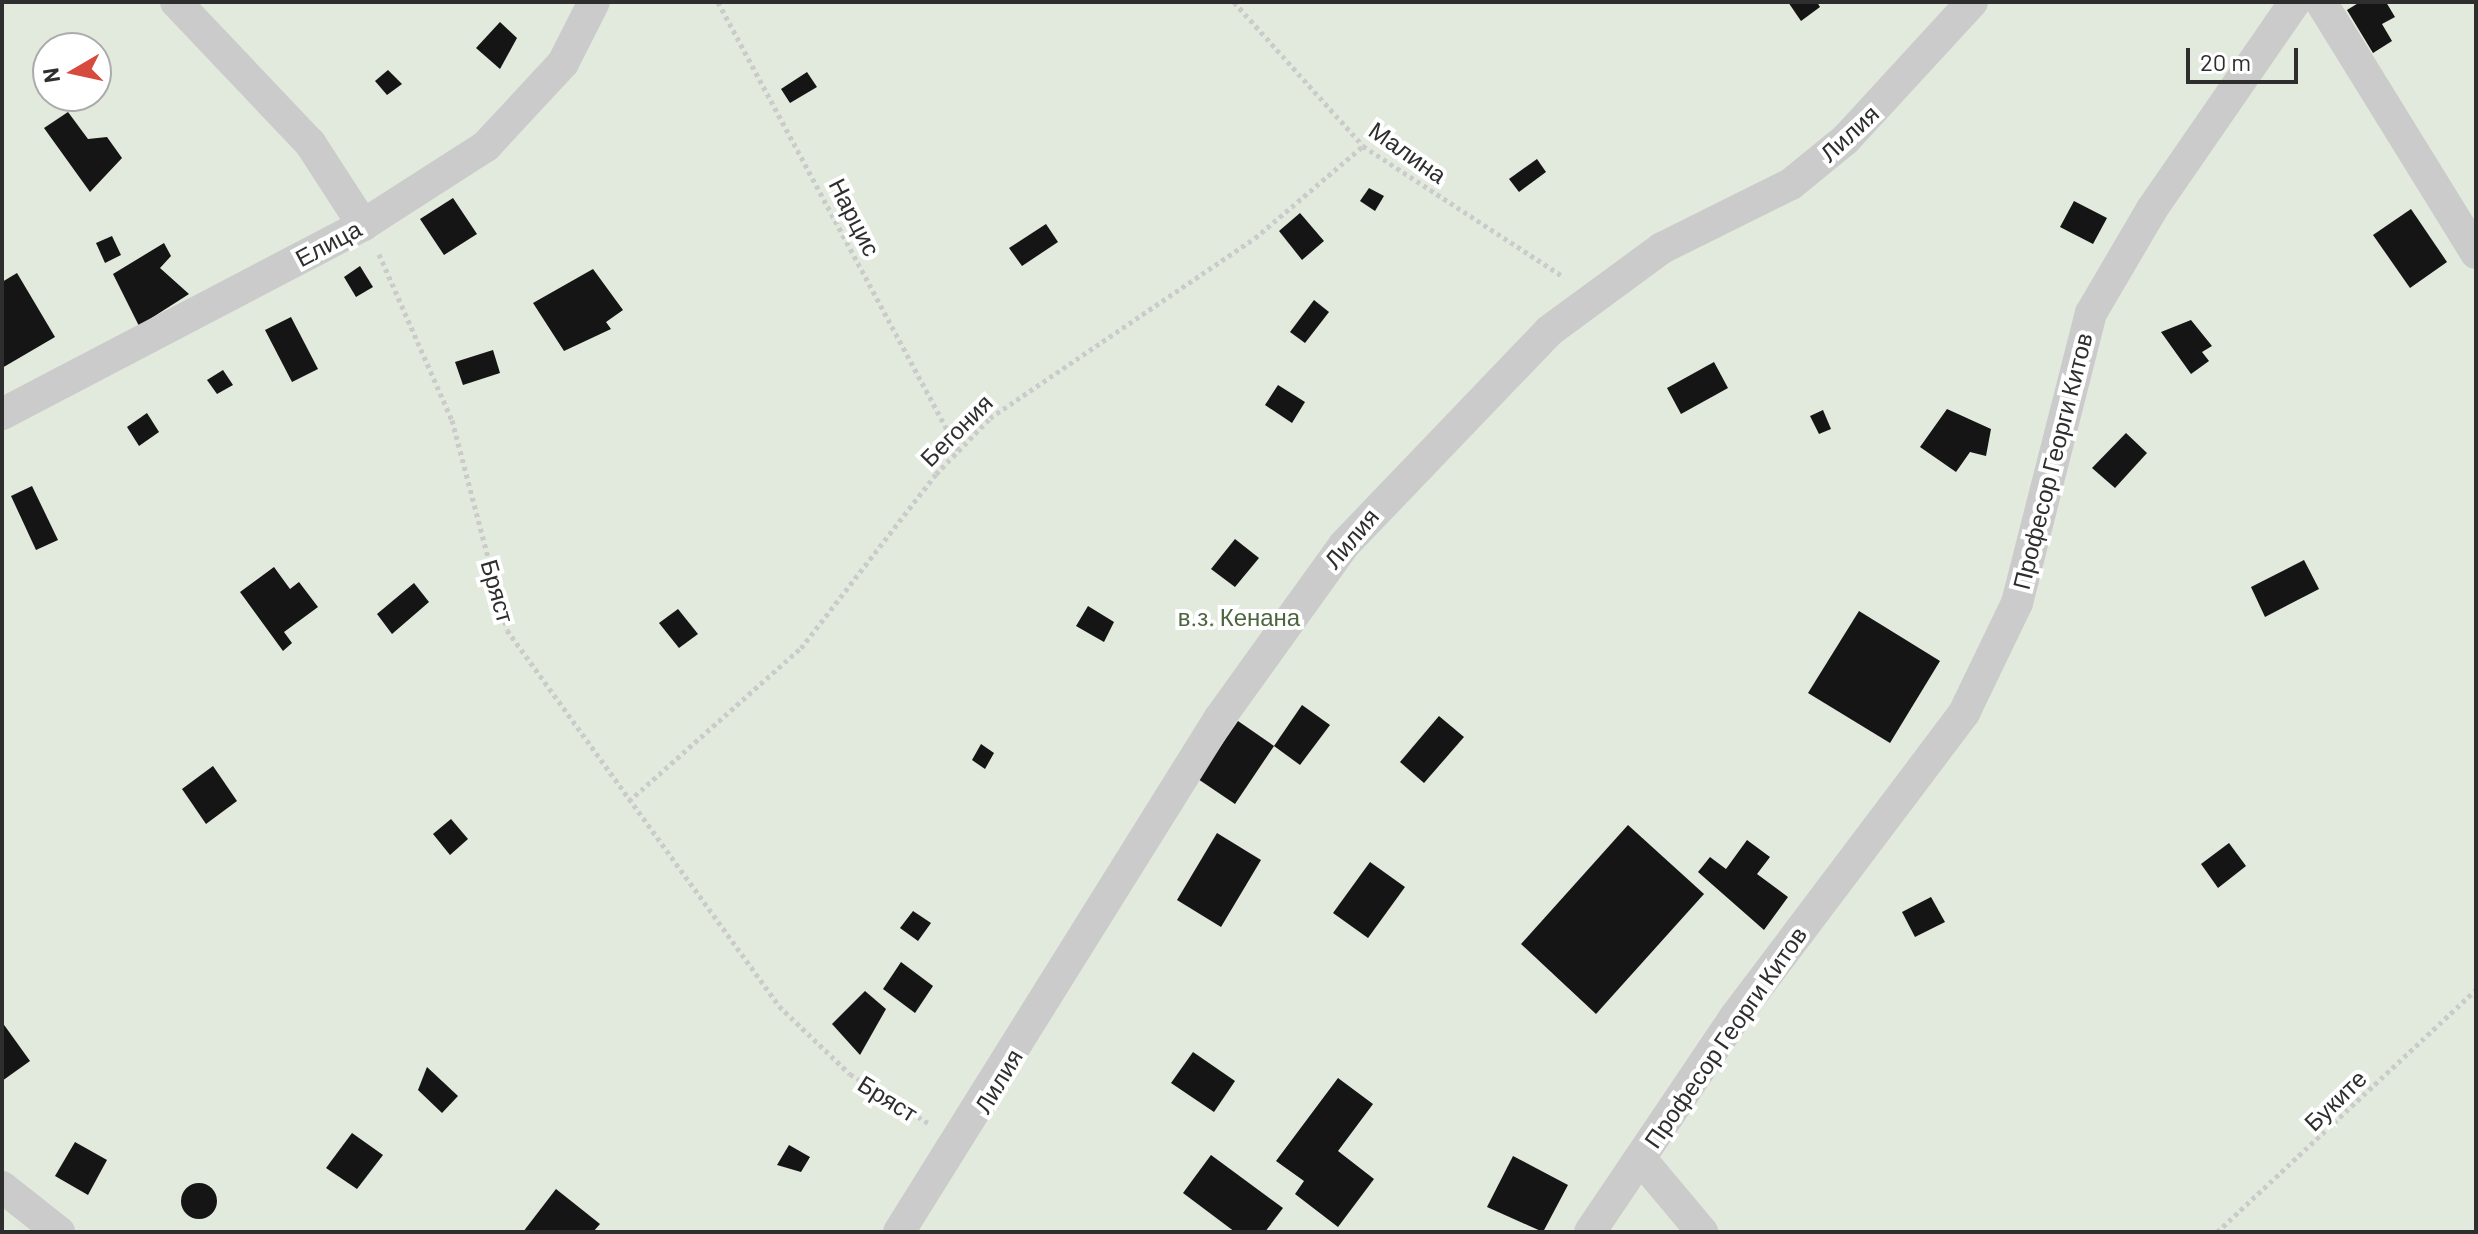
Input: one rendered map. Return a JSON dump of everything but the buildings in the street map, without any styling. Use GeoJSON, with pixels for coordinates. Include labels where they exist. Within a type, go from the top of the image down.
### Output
{"type":"FeatureCollection","features":[{"type":"Feature","properties":{"kind":"street"},"geometry":{"type":"LineString","coordinates":[[176,2],[310,143],[363,225]]}},
{"type":"Feature","properties":{"kind":"street","name":"Елица"},"geometry":{"type":"LineString","coordinates":[[2,414],[363,225],[503,130],[563,63],[594,2]]}},
{"type":"Feature","properties":{"kind":"street","name":"Лилия"},"geometry":{"type":"LineString","coordinates":[[899,1232],[960,1142],[1290,614],[1489,387],[1592,295],[1662,248],[1791,184],[1856,129],[1972,2]]}},
{"type":"Feature","properties":{"kind":"street","name":"Професор Георги Китов"},"geometry":{"type":"LineString","coordinates":[[1590,1232],[1991,667],[2047,497],[2073,360],[2091,313],[2152,209],[2295,2]]}},
{"type":"Feature","properties":{"kind":"street"},"geometry":{"type":"LineString","coordinates":[[2321,2],[2476,253]]}},
{"type":"Feature","properties":{"kind":"street"},"geometry":{"type":"LineString","coordinates":[[1640,1158],[1702,1232]]}},
{"type":"Feature","properties":{"kind":"street"},"geometry":{"type":"LineString","coordinates":[[2,1187],[59,1232]]}},
{"type":"Feature","properties":{"kind":"path","name":"Нарцис"},"geometry":{"type":"LineString","coordinates":[[718,2],[958,450]]}},
{"type":"Feature","properties":{"kind":"path","name":"Малина"},"geometry":{"type":"LineString","coordinates":[[1234,2],[1363,146],[1592,295]]}},
{"type":"Feature","properties":{"kind":"path","name":"Бегония"},"geometry":{"type":"LineString","coordinates":[[629,801],[801,648],[958,450],[1035,383],[1255,238],[1363,146]]}},
{"type":"Feature","properties":{"kind":"path","name":"Бряст"},"geometry":{"type":"LineString","coordinates":[[363,225],[452,420],[507,630],[629,801],[817,1047],[960,1142]]}},
{"type":"Feature","properties":{"kind":"path","name":"Буките"},"geometry":{"type":"LineString","coordinates":[[2217,1232],[2476,990]]}},
{"type":"Feature","properties":{"kind":"green space","name":"в.з. Кенана"},"geometry":{"type":"Polygon","coordinates":[[[2,2],[2476,2],[2476,1232],[2,1232],[2,2]]]}}]}
